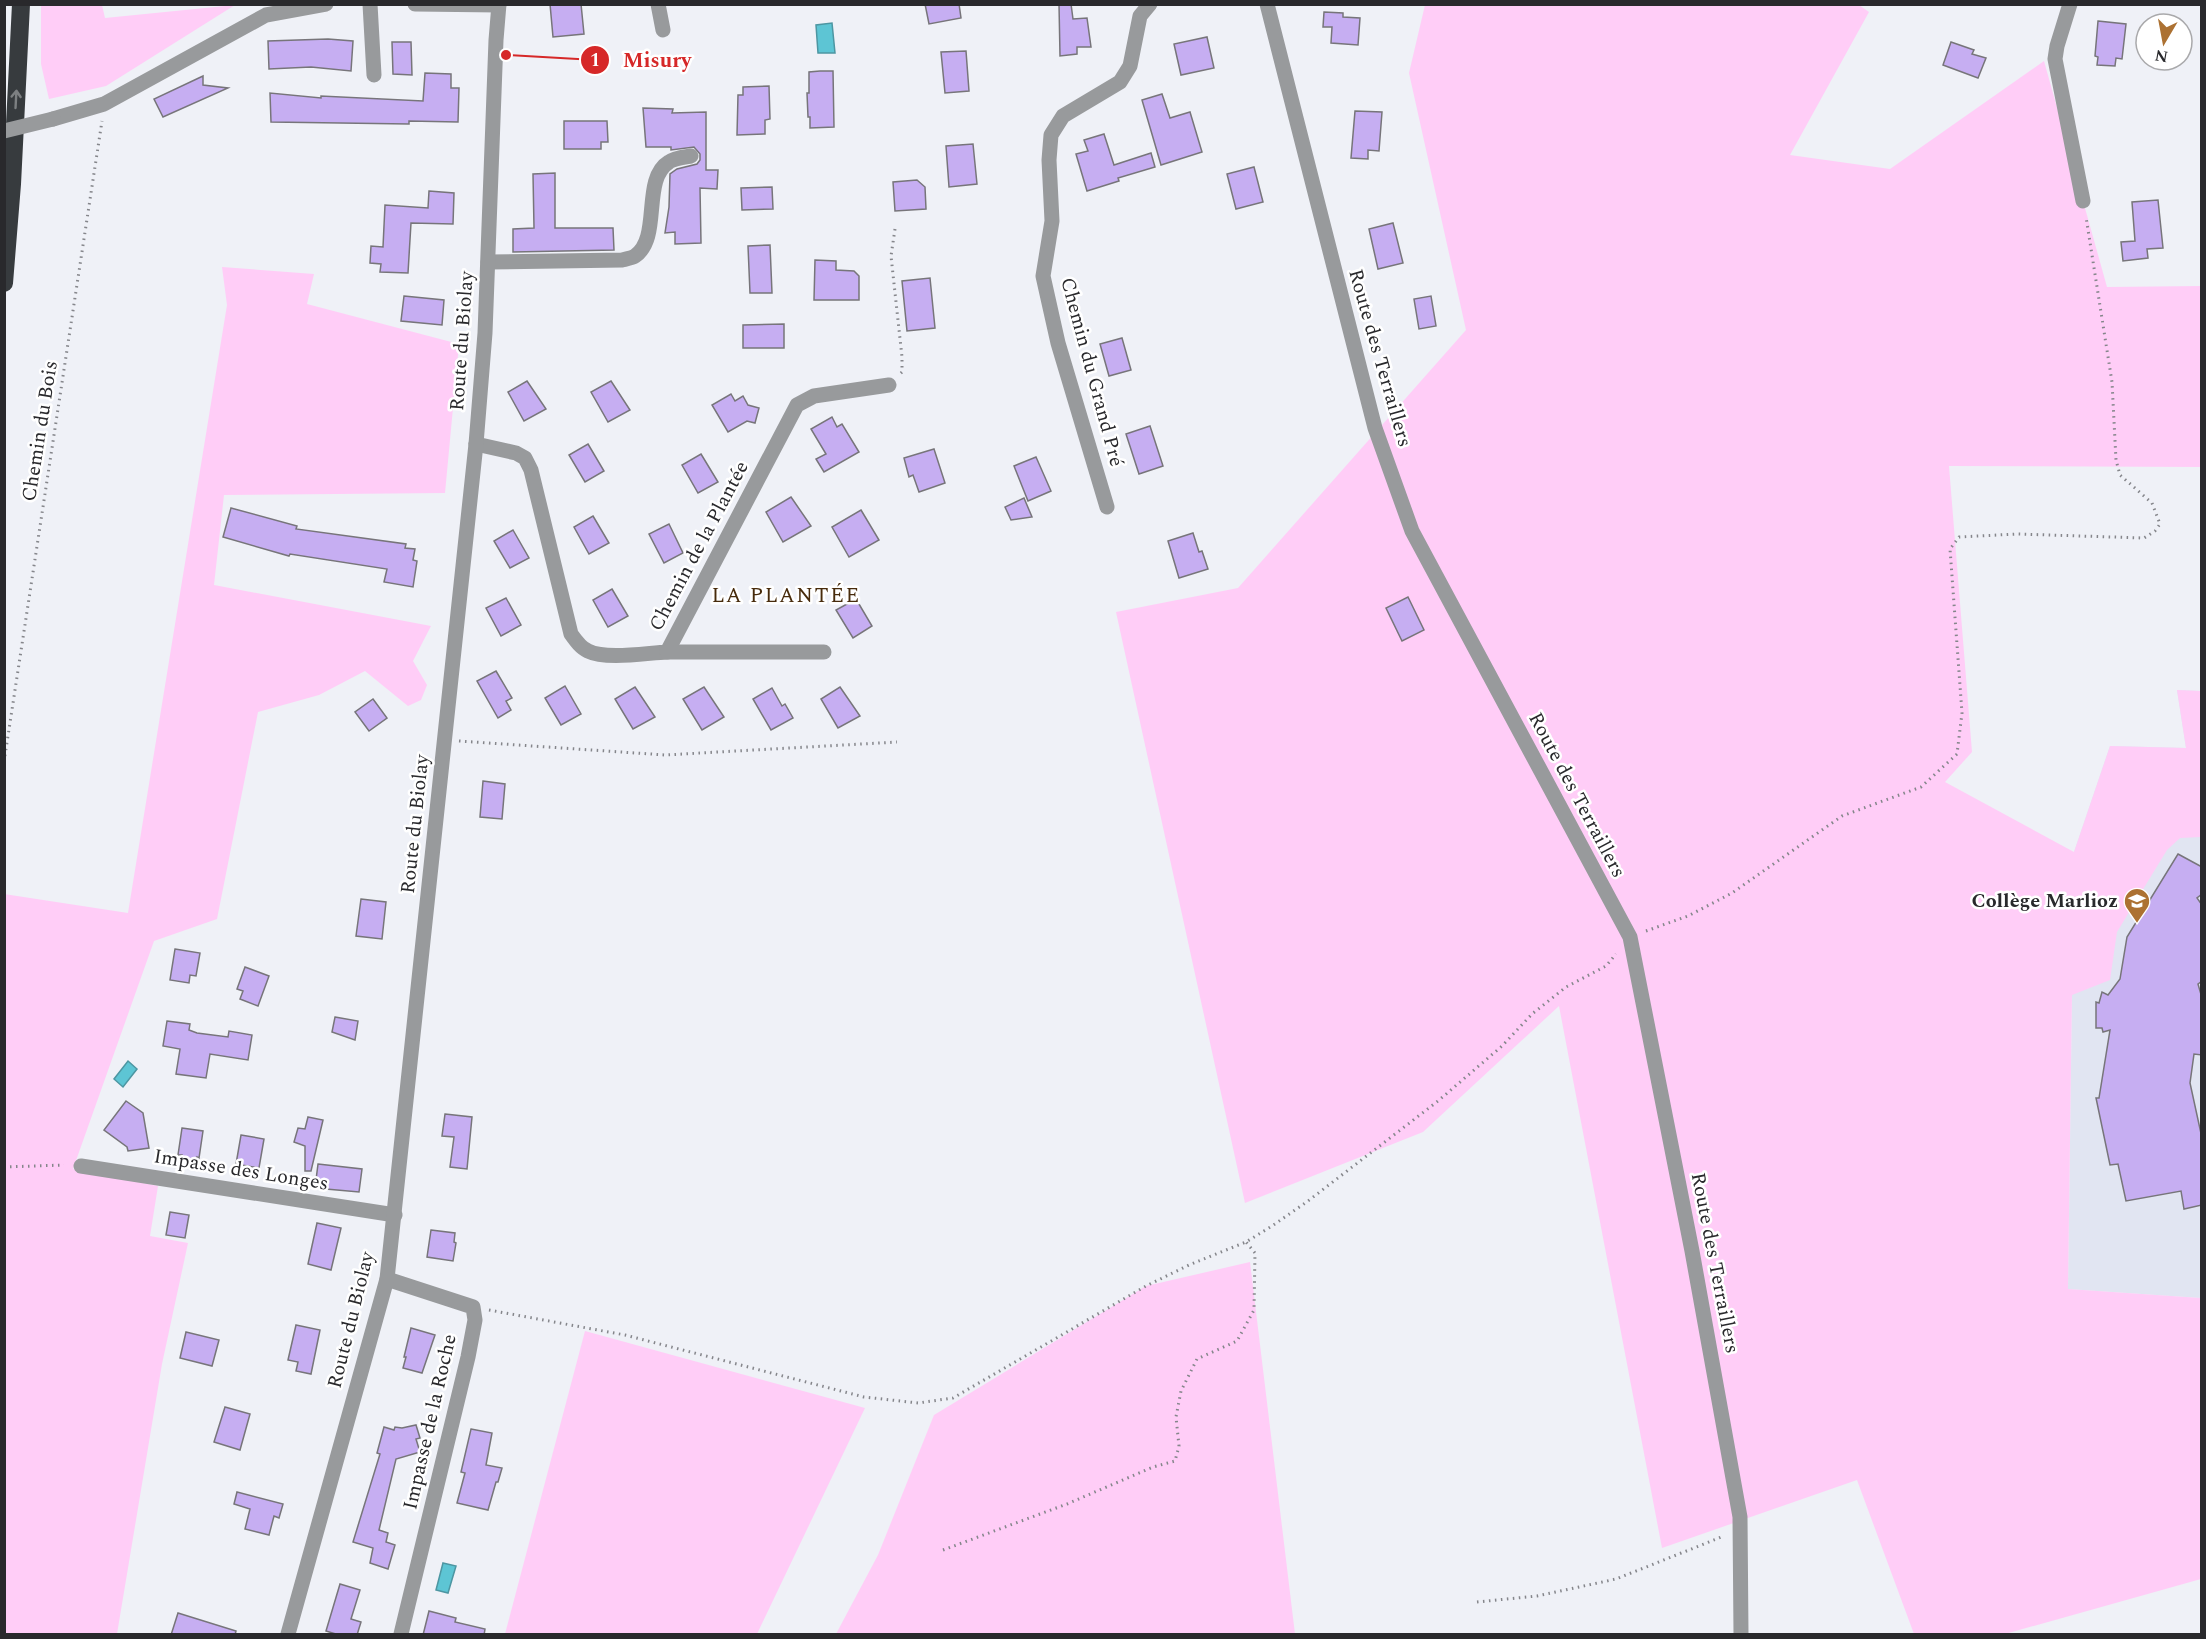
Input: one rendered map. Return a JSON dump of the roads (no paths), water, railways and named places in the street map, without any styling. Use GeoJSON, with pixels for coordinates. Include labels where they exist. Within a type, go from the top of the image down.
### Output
{"type":"FeatureCollection","features":[{"type":"Feature","properties":{"kind":"highway"},"geometry":{"type":"LineString","coordinates":[[4,283],[12,184],[21,4]]}},
{"type":"Feature","properties":{"kind":"street"},"geometry":{"type":"LineString","coordinates":[[4,131],[104,104],[266,15],[326,4]]}},
{"type":"Feature","properties":{"kind":"street"},"geometry":{"type":"LineString","coordinates":[[370,4],[374,75]]}},
{"type":"Feature","properties":{"kind":"street"},"geometry":{"type":"LineString","coordinates":[[415,4],[499,5]]}},
{"type":"Feature","properties":{"kind":"street"},"geometry":{"type":"LineString","coordinates":[[658,4],[663,30]]}},
{"type":"Feature","properties":{"kind":"street","name":"Chemin du Grand Pré"},"geometry":{"type":"LineString","coordinates":[[1107,507],[1058,343],[1044,276],[1052,221],[1049,160],[1051,135],[1063,116],[1120,82],[1130,66],[1140,16],[1150,4]]}},
{"type":"Feature","properties":{"kind":"street","name":"Route des Terraillers"},"geometry":{"type":"LineString","coordinates":[[1267,4],[1375,428],[1412,531],[1630,937],[1692,1251],[1740,1517],[1741,1635]]}},
{"type":"Feature","properties":{"kind":"street"},"geometry":{"type":"LineString","coordinates":[[2070,4],[2055,59],[2083,201]]}},
{"type":"Feature","properties":{"kind":"street","name":"Route du Biolay"},"geometry":{"type":"LineString","coordinates":[[288,1635],[387,1279],[476,444],[488,261],[499,5]]}},
{"type":"Feature","properties":{"kind":"street"},"geometry":{"type":"LineString","coordinates":[[488,261],[622,260],[636,256],[646,242],[653,192],[659,172],[669,161],[691,156]]}},
{"type":"Feature","properties":{"kind":"street","name":"Chemin de la Plantée"},"geometry":{"type":"LineString","coordinates":[[476,444],[516,453],[525,458],[531,470],[571,634],[578,644],[589,652],[610,655],[667,652],[797,405],[814,396],[889,385]]}},
{"type":"Feature","properties":{"kind":"street"},"geometry":{"type":"LineString","coordinates":[[667,652],[824,652]]}},
{"type":"Feature","properties":{"kind":"street","name":"Impasse des Longes"},"geometry":{"type":"LineString","coordinates":[[81,1166],[395,1215]]}},
{"type":"Feature","properties":{"kind":"street","name":"Impasse de la Roche"},"geometry":{"type":"LineString","coordinates":[[387,1279],[473,1307],[475,1320],[401,1635]]}},
{"type":"Feature","properties":{"kind":"water"},"geometry":{"type":"Polygon","coordinates":[[[832,23],[835,53],[818,53],[816,25],[832,23]]]}},
{"type":"Feature","properties":{"kind":"water"},"geometry":{"type":"Polygon","coordinates":[[[128,1061],[137,1069],[123,1087],[114,1079],[128,1061]]]}},
{"type":"Feature","properties":{"kind":"water"},"geometry":{"type":"Polygon","coordinates":[[[443,1563],[456,1566],[448,1593],[436,1590],[443,1563]]]}},
{"type":"Feature","properties":{"kind":"place","name":"Misury"},"geometry":{"type":"Point","coordinates":[506,55]}},
{"type":"Feature","properties":{"kind":"place","name":"Collège Marlioz"},"geometry":{"type":"Point","coordinates":[2137,924]}},
{"type":"Feature","properties":{"kind":"district","name":"LA PLANTÉE"},"geometry":{"type":"Point","coordinates":[786,596]}}]}
